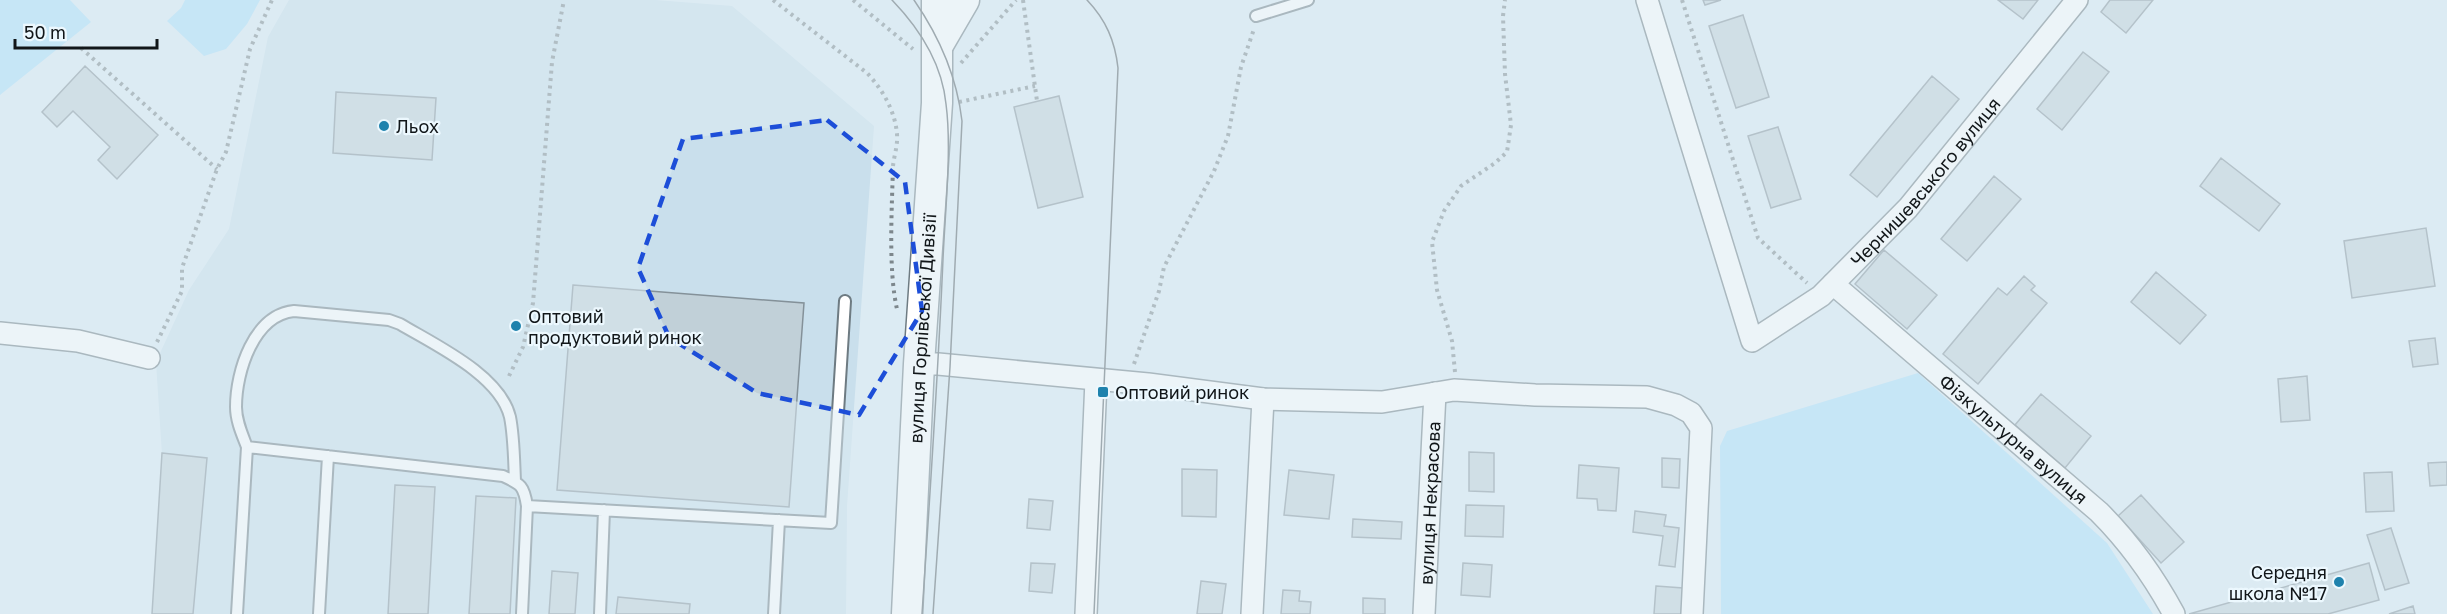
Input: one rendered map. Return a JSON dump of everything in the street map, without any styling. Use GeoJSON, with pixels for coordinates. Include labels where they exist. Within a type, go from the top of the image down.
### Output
{"type":"FeatureCollection","features":[{"type":"Feature","properties":{"kind":"main road","name":"вулиця Горлівської Дивізії"},"geometry":{"type":"LineString","coordinates":[[907,614],[921,328],[937,103],[939,43],[937,0]]}},
{"type":"Feature","properties":{"kind":"main road"},"geometry":{"type":"LineString","coordinates":[[939,43],[964,0]]}},
{"type":"Feature","properties":{"kind":"street","name":"Чернишевського вулиця"},"geometry":{"type":"LineString","coordinates":[[1647,0],[1752,341],[1827,290],[1908,208],[2077,0]]}},
{"type":"Feature","properties":{"kind":"street","name":"Фізкультурна вулиця"},"geometry":{"type":"LineString","coordinates":[[1827,290],[2114,527],[2157,583],[2174,614]]}},
{"type":"Feature","properties":{"kind":"street"},"geometry":{"type":"LineString","coordinates":[[0,333],[78,342],[149,358]]}},
{"type":"Feature","properties":{"kind":"street"},"geometry":{"type":"LineString","coordinates":[[919,364],[1127,382],[1263,399],[1382,402],[1444,392],[1647,397],[1676,405],[1691,413],[1701,428],[1692,614]]}},
{"type":"Feature","properties":{"kind":"street"},"geometry":{"type":"LineString","coordinates":[[1086,614],[1096,380]]}},
{"type":"Feature","properties":{"kind":"street","name":"вулиця Некрасова"},"geometry":{"type":"LineString","coordinates":[[1424,614],[1444,392]]}},
{"type":"Feature","properties":{"kind":"street"},"geometry":{"type":"LineString","coordinates":[[1251,614],[1263,399]]}},
{"type":"Feature","properties":{"kind":"lane"},"geometry":{"type":"LineString","coordinates":[[1256,16],[1308,0]]}},
{"type":"Feature","properties":{"kind":"lane"},"geometry":{"type":"LineString","coordinates":[[527,506],[831,523],[845,301]]}},
{"type":"Feature","properties":{"kind":"lane"},"geometry":{"type":"LineString","coordinates":[[237,614],[247,447],[238,423],[236,407],[238,386],[250,346],[258,332],[267,322],[282,312],[294,310],[389,320],[400,324],[476,371],[500,393],[510,416],[515,481]]}},
{"type":"Feature","properties":{"kind":"lane"},"geometry":{"type":"LineString","coordinates":[[247,447],[503,476],[515,481],[524,489],[527,506],[522,614]]}},
{"type":"Feature","properties":{"kind":"lane"},"geometry":{"type":"LineString","coordinates":[[320,614],[328,456]]}},
{"type":"Feature","properties":{"kind":"lane"},"geometry":{"type":"LineString","coordinates":[[600,614],[604,510]]}},
{"type":"Feature","properties":{"kind":"lane"},"geometry":{"type":"LineString","coordinates":[[774,614],[779,520]]}},
{"type":"Feature","properties":{"kind":"path"},"geometry":{"type":"LineString","coordinates":[[149,358],[182,291],[183,268],[217,169],[226,152],[250,50],[272,0]]}},
{"type":"Feature","properties":{"kind":"path"},"geometry":{"type":"LineString","coordinates":[[509,376],[523,347],[533,303],[552,62],[564,0]]}},
{"type":"Feature","properties":{"kind":"path"},"geometry":{"type":"LineString","coordinates":[[773,0],[867,73],[879,86],[887,100],[897,135],[892,221],[894,297],[897,310],[921,328]]}},
{"type":"Feature","properties":{"kind":"path"},"geometry":{"type":"LineString","coordinates":[[1023,0],[1037,101]]}},
{"type":"Feature","properties":{"kind":"path"},"geometry":{"type":"LineString","coordinates":[[1444,392],[1455,360],[1437,290],[1432,242],[1444,212],[1461,186],[1507,152],[1511,125],[1505,74],[1503,16],[1505,0]]}},
{"type":"Feature","properties":{"kind":"path"},"geometry":{"type":"LineString","coordinates":[[1682,0],[1758,238],[1827,290]]}},
{"type":"Feature","properties":{"kind":"path"},"geometry":{"type":"LineString","coordinates":[[1127,382],[1160,291],[1164,267],[1214,171],[1228,136],[1240,67],[1252,38],[1256,16]]}},
{"type":"Feature","properties":{"kind":"path"},"geometry":{"type":"LineString","coordinates":[[81,48],[217,169]]}},
{"type":"Feature","properties":{"kind":"path"},"geometry":{"type":"LineString","coordinates":[[937,103],[974,100],[1035,86]]}},
{"type":"Feature","properties":{"kind":"highlighted area"},"geometry":{"type":"Polygon","coordinates":[[[827,120],[905,182],[922,311],[859,415],[757,393],[669,337],[638,268],[683,139],[827,120]]]}},
{"type":"Feature","properties":{"kind":"shaded area"},"geometry":{"type":"Polygon","coordinates":[[[0,0],[70,0],[91,22],[0,95],[0,0]]]}},
{"type":"Feature","properties":{"kind":"shaded area"},"geometry":{"type":"Polygon","coordinates":[[[185,0],[260,0],[247,24],[226,49],[204,56],[167,21],[181,8],[185,0]]]}},
{"type":"Feature","properties":{"kind":"shaded area","name":"Оптовий продуктовий ринок"},"geometry":{"type":"Polygon","coordinates":[[[289,0],[655,0],[732,6],[874,126],[847,506],[846,614],[152,614],[162,454],[156,362],[189,290],[229,229],[268,37],[289,0]]]}},
{"type":"Feature","properties":{"kind":"shaded area"},"geometry":{"type":"Polygon","coordinates":[[[1918,373],[2107,543],[2153,614],[1721,614],[1720,446],[1727,431],[1918,373]]]}},
{"type":"Feature","properties":{"kind":"building"},"geometry":{"type":"Polygon","coordinates":[[[1703,0],[1721,0],[1705,5],[1703,0]]]}},
{"type":"Feature","properties":{"kind":"building"},"geometry":{"type":"Polygon","coordinates":[[[1998,0],[2038,0],[2023,19],[1998,0]]]}},
{"type":"Feature","properties":{"kind":"building"},"geometry":{"type":"Polygon","coordinates":[[[2110,0],[2153,0],[2126,33],[2101,12],[2110,0]]]}},
{"type":"Feature","properties":{"kind":"building"},"geometry":{"type":"Polygon","coordinates":[[[1743,15],[1769,97],[1736,108],[1709,26],[1743,15]]]}},
{"type":"Feature","properties":{"kind":"building"},"geometry":{"type":"Polygon","coordinates":[[[2083,52],[2109,72],[2062,130],[2037,109],[2083,52]]]}},
{"type":"Feature","properties":{"kind":"building"},"geometry":{"type":"Polygon","coordinates":[[[85,66],[158,135],[117,179],[98,160],[110,147],[73,111],[57,127],[42,112],[85,66]]]}},
{"type":"Feature","properties":{"kind":"building"},"geometry":{"type":"Polygon","coordinates":[[[1932,76],[1959,99],[1877,197],[1850,175],[1932,76]]]}},
{"type":"Feature","properties":{"kind":"building","name":"Льох"},"geometry":{"type":"Polygon","coordinates":[[[336,92],[436,98],[432,160],[333,153],[336,92]]]}},
{"type":"Feature","properties":{"kind":"building"},"geometry":{"type":"Polygon","coordinates":[[[1059,96],[1083,197],[1038,208],[1014,107],[1059,96]]]}},
{"type":"Feature","properties":{"kind":"building"},"geometry":{"type":"Polygon","coordinates":[[[1778,127],[1801,199],[1771,208],[1748,136],[1778,127]]]}},
{"type":"Feature","properties":{"kind":"building"},"geometry":{"type":"Polygon","coordinates":[[[2221,158],[2280,204],[2259,231],[2200,186],[2221,158]]]}},
{"type":"Feature","properties":{"kind":"building"},"geometry":{"type":"Polygon","coordinates":[[[1994,176],[2021,199],[1967,261],[1941,239],[1994,176]]]}},
{"type":"Feature","properties":{"kind":"building"},"geometry":{"type":"Polygon","coordinates":[[[2426,228],[2435,286],[2352,298],[2344,241],[2426,228]]]}},
{"type":"Feature","properties":{"kind":"building"},"geometry":{"type":"Polygon","coordinates":[[[1884,250],[1937,295],[1907,329],[1855,284],[1884,250]]]}},
{"type":"Feature","properties":{"kind":"building"},"geometry":{"type":"Polygon","coordinates":[[[2156,272],[2206,315],[2180,344],[2131,302],[2156,272]]]}},
{"type":"Feature","properties":{"kind":"building"},"geometry":{"type":"Polygon","coordinates":[[[2024,276],[2035,286],[2031,290],[2047,303],[1978,384],[1943,354],[1998,288],[2007,295],[2024,276]]]}},
{"type":"Feature","properties":{"kind":"building"},"geometry":{"type":"Polygon","coordinates":[[[573,285],[804,303],[789,507],[557,490],[573,285]]]}},
{"type":"Feature","properties":{"kind":"building"},"geometry":{"type":"Polygon","coordinates":[[[2435,338],[2438,364],[2413,367],[2409,341],[2435,338]]]}},
{"type":"Feature","properties":{"kind":"building"},"geometry":{"type":"Polygon","coordinates":[[[2307,376],[2310,420],[2281,422],[2278,379],[2307,376]]]}},
{"type":"Feature","properties":{"kind":"building"},"geometry":{"type":"Polygon","coordinates":[[[2041,394],[2091,436],[2065,468],[2015,425],[2041,394]]]}},
{"type":"Feature","properties":{"kind":"building"},"geometry":{"type":"Polygon","coordinates":[[[1469,452],[1494,453],[1494,492],[1469,491],[1469,452]]]}},
{"type":"Feature","properties":{"kind":"building"},"geometry":{"type":"Polygon","coordinates":[[[162,453],[207,458],[193,614],[152,614],[162,453]]]}},
{"type":"Feature","properties":{"kind":"building"},"geometry":{"type":"Polygon","coordinates":[[[1662,458],[1680,459],[1679,488],[1662,487],[1662,458]]]}},
{"type":"Feature","properties":{"kind":"building"},"geometry":{"type":"Polygon","coordinates":[[[2447,462],[2447,485],[2430,486],[2428,463],[2447,462]]]}},
{"type":"Feature","properties":{"kind":"building"},"geometry":{"type":"Polygon","coordinates":[[[1579,465],[1619,468],[1616,511],[1598,510],[1597,499],[1577,498],[1579,465]]]}},
{"type":"Feature","properties":{"kind":"building"},"geometry":{"type":"Polygon","coordinates":[[[1182,469],[1217,470],[1216,517],[1182,516],[1182,469]]]}},
{"type":"Feature","properties":{"kind":"building"},"geometry":{"type":"Polygon","coordinates":[[[1289,470],[1334,475],[1329,519],[1284,515],[1289,470]]]}},
{"type":"Feature","properties":{"kind":"building"},"geometry":{"type":"Polygon","coordinates":[[[2392,472],[2394,511],[2366,512],[2364,473],[2392,472]]]}},
{"type":"Feature","properties":{"kind":"building"},"geometry":{"type":"Polygon","coordinates":[[[395,485],[435,487],[428,614],[388,614],[395,485]]]}},
{"type":"Feature","properties":{"kind":"building"},"geometry":{"type":"Polygon","coordinates":[[[2141,495],[2184,542],[2161,563],[2118,516],[2141,495]]]}},
{"type":"Feature","properties":{"kind":"building"},"geometry":{"type":"Polygon","coordinates":[[[476,496],[516,498],[510,614],[469,614],[476,496]]]}},
{"type":"Feature","properties":{"kind":"building"},"geometry":{"type":"Polygon","coordinates":[[[1029,499],[1053,501],[1050,530],[1027,528],[1029,499]]]}},
{"type":"Feature","properties":{"kind":"building"},"geometry":{"type":"Polygon","coordinates":[[[1466,505],[1504,506],[1503,537],[1465,536],[1466,505]]]}},
{"type":"Feature","properties":{"kind":"building"},"geometry":{"type":"Polygon","coordinates":[[[1635,511],[1666,515],[1664,526],[1679,528],[1675,567],[1659,565],[1663,536],[1633,532],[1635,511]]]}},
{"type":"Feature","properties":{"kind":"building"},"geometry":{"type":"Polygon","coordinates":[[[1353,519],[1402,522],[1401,539],[1352,537],[1353,519]]]}},
{"type":"Feature","properties":{"kind":"building"},"geometry":{"type":"Polygon","coordinates":[[[2391,528],[2409,583],[2385,590],[2367,535],[2391,528]]]}},
{"type":"Feature","properties":{"kind":"building"},"geometry":{"type":"Polygon","coordinates":[[[1031,563],[1055,564],[1052,593],[1029,591],[1031,563]]]}},
{"type":"Feature","properties":{"kind":"building"},"geometry":{"type":"Polygon","coordinates":[[[1463,563],[1492,565],[1490,597],[1461,595],[1463,563]]]}},
{"type":"Feature","properties":{"kind":"building","name":"Середня школа №17"},"geometry":{"type":"Polygon","coordinates":[[[2369,563],[2379,600],[2328,614],[2189,614],[2369,563]]]}},
{"type":"Feature","properties":{"kind":"building"},"geometry":{"type":"Polygon","coordinates":[[[552,571],[578,573],[575,614],[549,614],[552,571]]]}},
{"type":"Feature","properties":{"kind":"building"},"geometry":{"type":"Polygon","coordinates":[[[1201,581],[1226,584],[1222,614],[1197,614],[1201,581]]]}},
{"type":"Feature","properties":{"kind":"building"},"geometry":{"type":"Polygon","coordinates":[[[1656,586],[1683,588],[1681,614],[1654,614],[1656,586]]]}},
{"type":"Feature","properties":{"kind":"building"},"geometry":{"type":"Polygon","coordinates":[[[1283,590],[1300,591],[1299,601],[1311,602],[1310,614],[1281,614],[1283,590]]]}},
{"type":"Feature","properties":{"kind":"building"},"geometry":{"type":"Polygon","coordinates":[[[618,597],[690,604],[689,614],[616,614],[618,597]]]}},
{"type":"Feature","properties":{"kind":"building"},"geometry":{"type":"Polygon","coordinates":[[[1363,598],[1385,599],[1385,614],[1363,614],[1363,598]]]}},
{"type":"Feature","properties":{"kind":"building"},"geometry":{"type":"Polygon","coordinates":[[[2413,606],[2415,614],[2389,614],[2413,606]]]}},
{"type":"Feature","properties":{"kind":"tram line"},"geometry":{"type":"LineString","coordinates":[[892,0],[920,35],[934,61],[944,89],[948,122],[948,181],[922,614]]}},
{"type":"Feature","properties":{"kind":"tram line"},"geometry":{"type":"LineString","coordinates":[[914,0],[946,58],[956,89],[962,121],[950,367],[933,614]]}},
{"type":"Feature","properties":{"kind":"tram line"},"geometry":{"type":"LineString","coordinates":[[1087,0],[1108,31],[1115,49],[1118,68],[1094,614]]}},
{"type":"Feature","properties":{"kind":"place","name":"Льох"},"geometry":{"type":"Point","coordinates":[384,126]}},
{"type":"Feature","properties":{"kind":"place","name":"Оптовий продуктовий ринок"},"geometry":{"type":"Point","coordinates":[516,326]}},
{"type":"Feature","properties":{"kind":"place","name":"Оптовий ринок"},"geometry":{"type":"Point","coordinates":[1103,392]}},
{"type":"Feature","properties":{"kind":"place","name":"Середня школа №17"},"geometry":{"type":"Point","coordinates":[2339,582]}}]}
